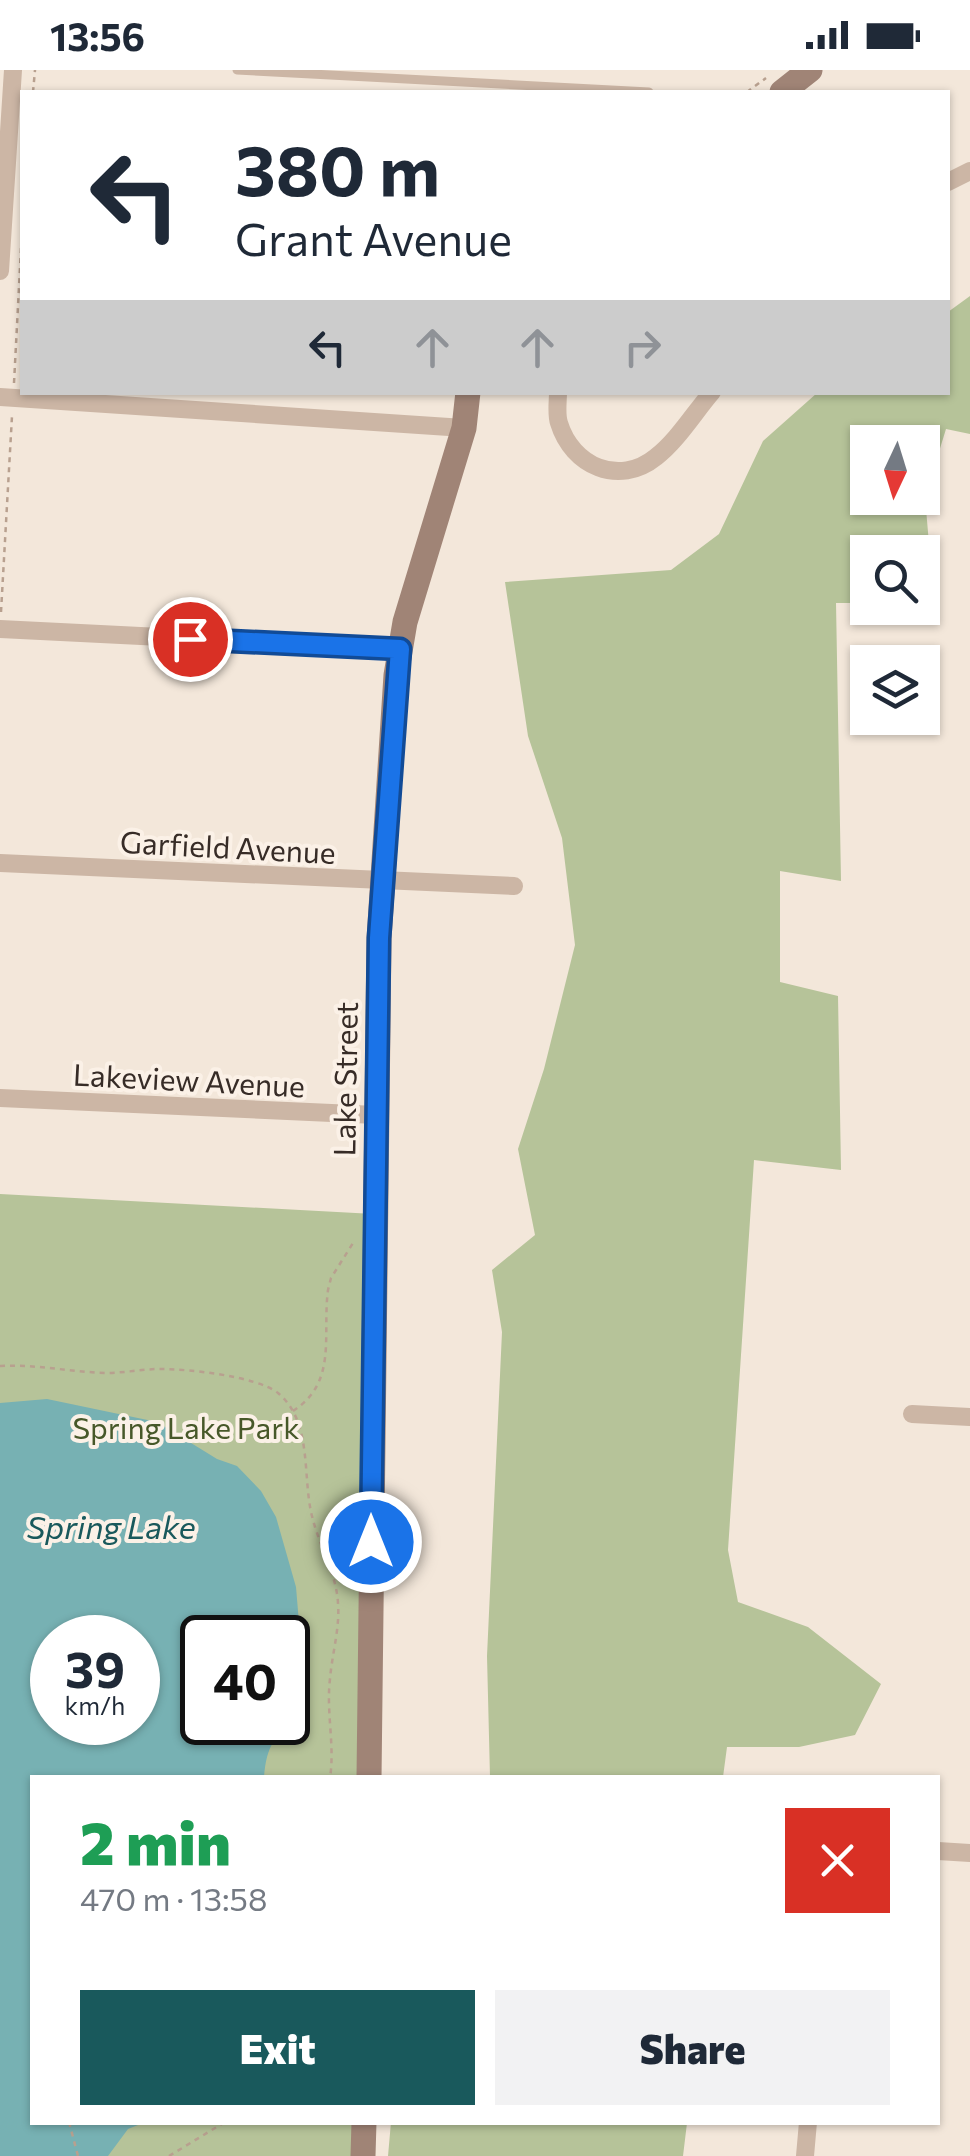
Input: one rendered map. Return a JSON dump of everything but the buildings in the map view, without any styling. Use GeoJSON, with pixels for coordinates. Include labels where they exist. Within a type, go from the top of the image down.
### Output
{"type":"FeatureCollection","features":[{"type":"Feature","properties":{"kind":"street"},"geometry":{"type":"LineString","coordinates":[[0,271],[9,192],[13,70]]}},
{"type":"Feature","properties":{"kind":"street","name":"Lake Street"},"geometry":{"type":"LineString","coordinates":[[369,1775],[382,881],[400,649],[464,428],[468,395]]}},
{"type":"Feature","properties":{"kind":"street"},"geometry":{"type":"LineString","coordinates":[[558,395],[558,421],[572,452],[595,468],[624,472],[656,458],[709,395]]}},
{"type":"Feature","properties":{"kind":"street"},"geometry":{"type":"LineString","coordinates":[[6,398],[464,428]]}},
{"type":"Feature","properties":{"kind":"street"},"geometry":{"type":"LineString","coordinates":[[0,625],[400,649]]}},
{"type":"Feature","properties":{"kind":"street","name":"Garfield Avenue"},"geometry":{"type":"LineString","coordinates":[[0,863],[514,886]]}},
{"type":"Feature","properties":{"kind":"street","name":"Lakeview Avenue"},"geometry":{"type":"LineString","coordinates":[[0,1098],[376,1114]]}},
{"type":"Feature","properties":{"kind":"street"},"geometry":{"type":"LineString","coordinates":[[912,1414],[970,1417]]}},
{"type":"Feature","properties":{"kind":"street"},"geometry":{"type":"LineString","coordinates":[[940,1851],[970,1853]]}},
{"type":"Feature","properties":{"kind":"street"},"geometry":{"type":"LineString","coordinates":[[363,2156],[364,2125]]}},
{"type":"Feature","properties":{"kind":"street"},"geometry":{"type":"LineString","coordinates":[[805,2156],[808,2125]]}},
{"type":"Feature","properties":{"kind":"lane"},"geometry":{"type":"LineString","coordinates":[[237,70],[612,90]]}},
{"type":"Feature","properties":{"kind":"path"},"geometry":{"type":"LineString","coordinates":[[750,90],[776,70]]}},
{"type":"Feature","properties":{"kind":"path"},"geometry":{"type":"LineString","coordinates":[[0,625],[6,398],[20,251]]}},
{"type":"Feature","properties":{"kind":"path"},"geometry":{"type":"LineString","coordinates":[[292,1412],[310,1399],[320,1384],[328,1290],[357,1238]]}},
{"type":"Feature","properties":{"kind":"path"},"geometry":{"type":"LineString","coordinates":[[0,1366],[56,1366],[106,1373],[160,1369],[228,1377],[278,1393],[292,1412],[306,1456],[306,1485],[313,1521],[333,1573],[338,1604],[330,1679],[330,1775]]}},
{"type":"Feature","properties":{"kind":"path"},"geometry":{"type":"LineString","coordinates":[[71,2125],[78,2156]]}},
{"type":"Feature","properties":{"kind":"path"},"geometry":{"type":"LineString","coordinates":[[169,2156],[220,2125]]}},
{"type":"Feature","properties":{"kind":"green space"},"geometry":{"type":"Polygon","coordinates":[[[970,296],[970,434],[946,429],[940,448],[940,425],[850,425],[850,515],[927,515],[928,535],[850,535],[850,603],[836,603],[841,881],[780,871],[780,982],[838,996],[841,1170],[754,1160],[728,1550],[738,1602],[808,1627],[881,1684],[855,1735],[799,1747],[727,1747],[723,1775],[490,1775],[487,1656],[502,1332],[492,1270],[535,1235],[518,1149],[544,1069],[575,945],[562,838],[528,736],[505,582],[671,570],[719,534],[763,441],[815,395],[950,395],[950,311],[970,296]]]}},
{"type":"Feature","properties":{"kind":"green space","name":"Spring Lake Park"},"geometry":{"type":"Polygon","coordinates":[[[0,1194],[374,1214],[369,1775],[30,1775],[30,2125],[364,2125],[363,2156],[0,2156],[0,1194]]]}},
{"type":"Feature","properties":{"kind":"green space"},"geometry":{"type":"Polygon","coordinates":[[[391,2125],[687,2125],[683,2156],[388,2156],[391,2125]]]}},
{"type":"Feature","properties":{"kind":"water","name":"Spring Lake"},"geometry":{"type":"Polygon","coordinates":[[[47,1399],[157,1422],[217,1459],[237,1466],[261,1491],[276,1517],[296,1587],[298,1615],[180,1615],[180,1745],[272,1745],[264,1775],[30,1775],[30,2125],[138,2125],[128,2129],[108,2156],[0,2156],[0,1403],[47,1399]]]}},
{"type":"Feature","properties":{"kind":"route"},"geometry":{"type":"LineString","coordinates":[[190,639],[400,649],[379,938],[371,1542]]}}]}
